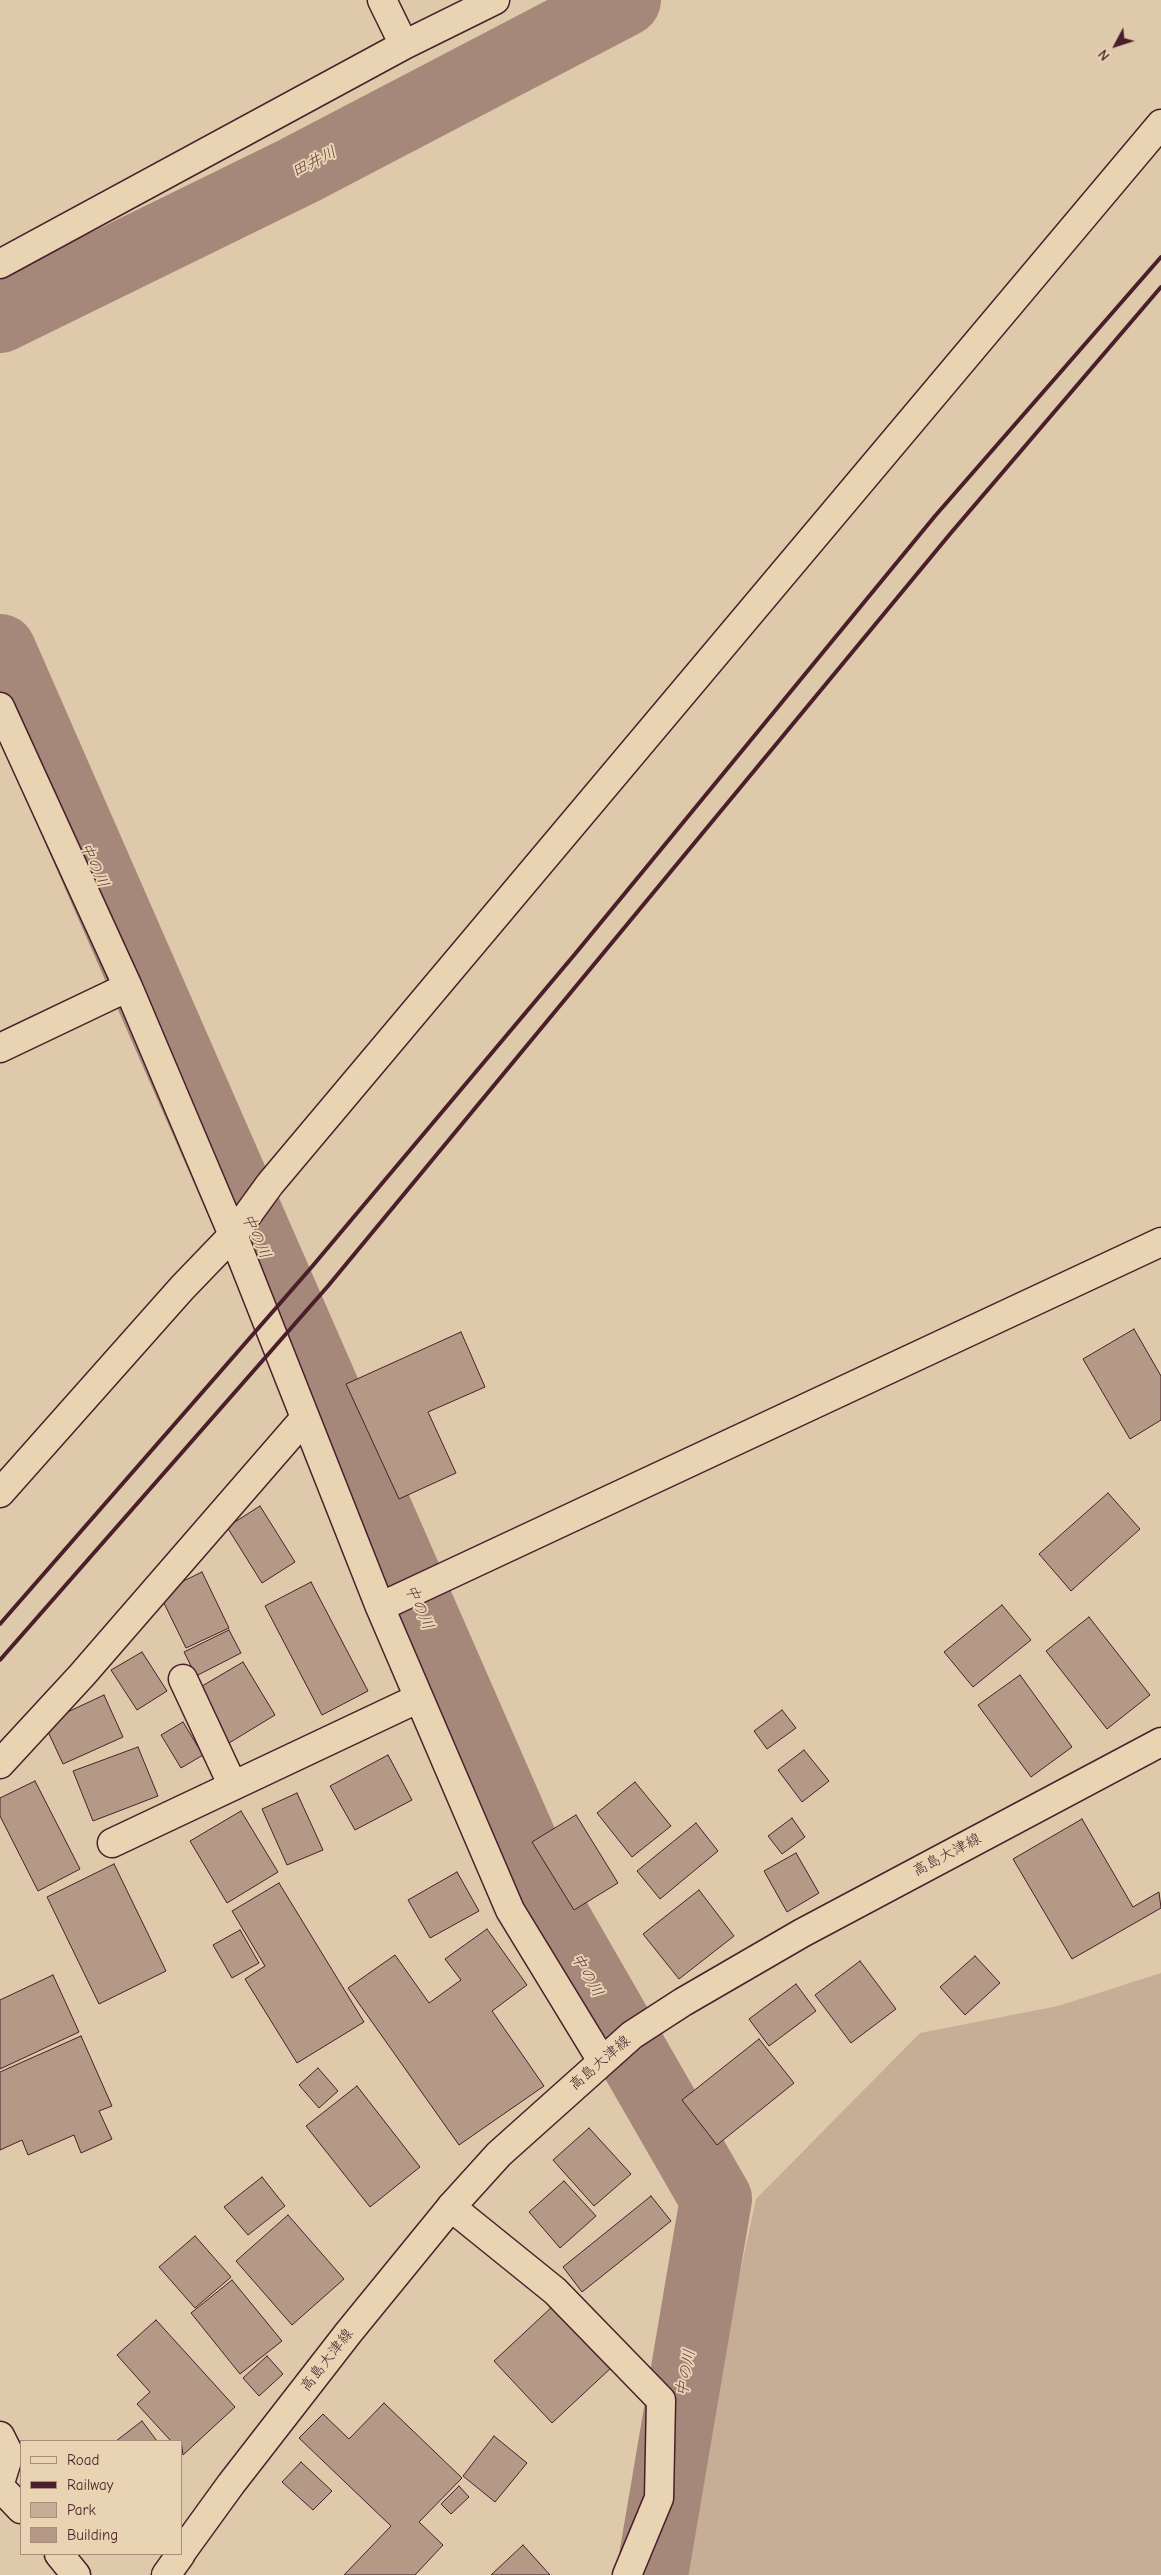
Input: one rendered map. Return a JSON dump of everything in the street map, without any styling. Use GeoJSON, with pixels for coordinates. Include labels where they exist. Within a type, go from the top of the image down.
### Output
{"type":"FeatureCollection","features":[{"type":"Feature","properties":{"kind":"street"},"geometry":{"type":"LineString","coordinates":[[382,0],[404,45]]}},
{"type":"Feature","properties":{"kind":"street"},"geometry":{"type":"LineString","coordinates":[[0,264],[404,45],[496,0]]}},
{"type":"Feature","properties":{"kind":"street"},"geometry":{"type":"LineString","coordinates":[[0,1493],[182,1288],[233,1235],[270,1184],[1161,124]]}},
{"type":"Feature","properties":{"kind":"street"},"geometry":{"type":"LineString","coordinates":[[0,707],[128,987],[233,1235],[380,1607],[510,1910],[606,2057]]}},
{"type":"Feature","properties":{"kind":"street"},"geometry":{"type":"LineString","coordinates":[[0,1048],[128,987]]}},
{"type":"Feature","properties":{"kind":"street"},"geometry":{"type":"LineString","coordinates":[[380,1607],[1161,1242]]}},
{"type":"Feature","properties":{"kind":"street"},"geometry":{"type":"LineString","coordinates":[[0,1764],[82,1675],[305,1418]]}},
{"type":"Feature","properties":{"kind":"street"},"geometry":{"type":"LineString","coordinates":[[183,1679],[233,1786]]}},
{"type":"Feature","properties":{"kind":"street"},"geometry":{"type":"LineString","coordinates":[[112,1843],[418,1698]]}},
{"type":"Feature","properties":{"kind":"street","name":"高島大津線"},"geometry":{"type":"LineString","coordinates":[[182,2553],[231,2484],[290,2408],[451,2207],[499,2154],[632,2035],[683,2002],[802,1933],[1161,1742]]}},
{"type":"Feature","properties":{"kind":"street"},"geometry":{"type":"LineString","coordinates":[[451,2207],[555,2291],[661,2400],[659,2498],[627,2575]]}},
{"type":"Feature","properties":{"kind":"street"},"geometry":{"type":"LineString","coordinates":[[0,2436],[9,2454],[0,2483]]}},
{"type":"Feature","properties":{"kind":"street"},"geometry":{"type":"LineString","coordinates":[[0,2487],[20,2508]]}},
{"type":"Feature","properties":{"kind":"street"},"geometry":{"type":"LineString","coordinates":[[60,2555],[76,2575]]}},
{"type":"Feature","properties":{"kind":"street","name":"高島大津線"},"geometry":{"type":"LineString","coordinates":[[166,2575],[180,2555]]}},
{"type":"Feature","properties":{"kind":"green space"},"geometry":{"type":"Polygon","coordinates":[[[1161,1973],[1161,2575],[675,2575],[756,2199],[920,2033],[1058,2006],[1161,1973]]]}},
{"type":"Feature","properties":{"kind":"building"},"geometry":{"type":"Polygon","coordinates":[[[1134,1329],[1161,1376],[1161,1420],[1130,1439],[1083,1359],[1134,1329]]]}},
{"type":"Feature","properties":{"kind":"building"},"geometry":{"type":"Polygon","coordinates":[[[461,1332],[485,1387],[428,1412],[456,1473],[399,1499],[346,1384],[461,1332]]]}},
{"type":"Feature","properties":{"kind":"building"},"geometry":{"type":"Polygon","coordinates":[[[1108,1493],[1140,1529],[1071,1591],[1039,1554],[1108,1493]]]}},
{"type":"Feature","properties":{"kind":"building"},"geometry":{"type":"Polygon","coordinates":[[[260,1506],[295,1562],[262,1583],[227,1527],[260,1506]]]}},
{"type":"Feature","properties":{"kind":"building"},"geometry":{"type":"Polygon","coordinates":[[[202,1572],[229,1628],[186,1648],[159,1593],[202,1572]]]}},
{"type":"Feature","properties":{"kind":"building"},"geometry":{"type":"Polygon","coordinates":[[[311,1582],[368,1691],[322,1715],[265,1606],[311,1582]]]}},
{"type":"Feature","properties":{"kind":"building"},"geometry":{"type":"Polygon","coordinates":[[[1002,1605],[1031,1640],[973,1687],[944,1652],[1002,1605]]]}},
{"type":"Feature","properties":{"kind":"building"},"geometry":{"type":"Polygon","coordinates":[[[1089,1617],[1150,1695],[1107,1729],[1046,1651],[1089,1617]]]}},
{"type":"Feature","properties":{"kind":"building"},"geometry":{"type":"Polygon","coordinates":[[[229,1630],[241,1653],[196,1676],[184,1652],[229,1630]]]}},
{"type":"Feature","properties":{"kind":"building"},"geometry":{"type":"Polygon","coordinates":[[[142,1652],[167,1691],[137,1710],[111,1670],[142,1652]]]}},
{"type":"Feature","properties":{"kind":"building"},"geometry":{"type":"Polygon","coordinates":[[[243,1662],[275,1715],[229,1743],[197,1689],[243,1662]]]}},
{"type":"Feature","properties":{"kind":"building"},"geometry":{"type":"Polygon","coordinates":[[[1020,1675],[1072,1747],[1031,1777],[978,1705],[1020,1675]]]}},
{"type":"Feature","properties":{"kind":"building"},"geometry":{"type":"Polygon","coordinates":[[[104,1695],[123,1737],[63,1764],[44,1723],[104,1695]]]}},
{"type":"Feature","properties":{"kind":"building"},"geometry":{"type":"Polygon","coordinates":[[[782,1710],[796,1728],[767,1749],[754,1731],[782,1710]]]}},
{"type":"Feature","properties":{"kind":"building"},"geometry":{"type":"Polygon","coordinates":[[[183,1722],[203,1755],[181,1768],[161,1735],[183,1722]]]}},
{"type":"Feature","properties":{"kind":"building"},"geometry":{"type":"Polygon","coordinates":[[[138,1747],[158,1796],[93,1821],[73,1771],[138,1747]]]}},
{"type":"Feature","properties":{"kind":"building"},"geometry":{"type":"Polygon","coordinates":[[[804,1750],[829,1781],[802,1802],[778,1770],[804,1750]]]}},
{"type":"Feature","properties":{"kind":"building"},"geometry":{"type":"Polygon","coordinates":[[[388,1755],[412,1800],[355,1830],[330,1786],[388,1755]]]}},
{"type":"Feature","properties":{"kind":"building"},"geometry":{"type":"Polygon","coordinates":[[[35,1781],[80,1869],[38,1891],[0,1816],[0,1798],[35,1781]]]}},
{"type":"Feature","properties":{"kind":"building"},"geometry":{"type":"Polygon","coordinates":[[[635,1782],[671,1826],[632,1857],[597,1813],[635,1782]]]}},
{"type":"Feature","properties":{"kind":"building"},"geometry":{"type":"Polygon","coordinates":[[[297,1793],[323,1850],[287,1865],[262,1809],[297,1793]]]}},
{"type":"Feature","properties":{"kind":"building"},"geometry":{"type":"Polygon","coordinates":[[[241,1811],[278,1872],[227,1903],[190,1841],[241,1811]]]}},
{"type":"Feature","properties":{"kind":"building"},"geometry":{"type":"Polygon","coordinates":[[[576,1815],[618,1883],[574,1910],[532,1842],[576,1815]]]}},
{"type":"Feature","properties":{"kind":"building"},"geometry":{"type":"Polygon","coordinates":[[[792,1818],[805,1837],[782,1854],[768,1836],[792,1818]]]}},
{"type":"Feature","properties":{"kind":"building"},"geometry":{"type":"Polygon","coordinates":[[[1082,1819],[1133,1907],[1159,1892],[1161,1908],[1072,1959],[1013,1859],[1082,1819]]]}},
{"type":"Feature","properties":{"kind":"building"},"geometry":{"type":"Polygon","coordinates":[[[696,1823],[718,1851],[660,1899],[637,1871],[696,1823]]]}},
{"type":"Feature","properties":{"kind":"building"},"geometry":{"type":"Polygon","coordinates":[[[796,1853],[819,1893],[787,1912],[764,1871],[796,1853]]]}},
{"type":"Feature","properties":{"kind":"building"},"geometry":{"type":"Polygon","coordinates":[[[114,1864],[166,1971],[99,2004],[47,1897],[114,1864]]]}},
{"type":"Feature","properties":{"kind":"building"},"geometry":{"type":"Polygon","coordinates":[[[457,1872],[479,1911],[430,1938],[408,1900],[457,1872]]]}},
{"type":"Feature","properties":{"kind":"building"},"geometry":{"type":"Polygon","coordinates":[[[279,1883],[364,2022],[297,2063],[245,1979],[265,1966],[232,1911],[279,1883]]]}},
{"type":"Feature","properties":{"kind":"building"},"geometry":{"type":"Polygon","coordinates":[[[699,1890],[734,1936],[679,1979],[643,1934],[699,1890]]]}},
{"type":"Feature","properties":{"kind":"building"},"geometry":{"type":"Polygon","coordinates":[[[487,1929],[527,1985],[492,2011],[544,2086],[459,2145],[348,1988],[395,1955],[429,2003],[461,1980],[445,1959],[487,1929]]]}},
{"type":"Feature","properties":{"kind":"building"},"geometry":{"type":"Polygon","coordinates":[[[240,1930],[259,1963],[232,1978],[213,1945],[240,1930]]]}},
{"type":"Feature","properties":{"kind":"building"},"geometry":{"type":"Polygon","coordinates":[[[975,1956],[1000,1983],[965,2015],[940,1987],[975,1956]]]}},
{"type":"Feature","properties":{"kind":"building"},"geometry":{"type":"Polygon","coordinates":[[[860,1961],[896,2009],[851,2043],[815,1995],[860,1961]]]}},
{"type":"Feature","properties":{"kind":"building"},"geometry":{"type":"Polygon","coordinates":[[[53,1975],[79,2032],[0,2069],[0,2000],[53,1975]]]}},
{"type":"Feature","properties":{"kind":"building"},"geometry":{"type":"Polygon","coordinates":[[[796,1984],[816,2011],[769,2046],[749,2019],[796,1984]]]}},
{"type":"Feature","properties":{"kind":"building"},"geometry":{"type":"Polygon","coordinates":[[[81,2036],[112,2106],[99,2111],[112,2139],[81,2153],[74,2135],[28,2155],[22,2140],[0,2150],[0,2072],[81,2036]]]}},
{"type":"Feature","properties":{"kind":"building"},"geometry":{"type":"Polygon","coordinates":[[[759,2039],[794,2083],[717,2145],[682,2100],[759,2039]]]}},
{"type":"Feature","properties":{"kind":"building"},"geometry":{"type":"Polygon","coordinates":[[[318,2068],[338,2091],[319,2108],[299,2085],[318,2068]]]}},
{"type":"Feature","properties":{"kind":"building"},"geometry":{"type":"Polygon","coordinates":[[[357,2086],[420,2167],[370,2207],[306,2126],[357,2086]]]}},
{"type":"Feature","properties":{"kind":"building"},"geometry":{"type":"Polygon","coordinates":[[[589,2128],[631,2174],[594,2206],[553,2160],[589,2128]]]}},
{"type":"Feature","properties":{"kind":"building"},"geometry":{"type":"Polygon","coordinates":[[[262,2177],[285,2206],[248,2235],[224,2207],[262,2177]]]}},
{"type":"Feature","properties":{"kind":"building"},"geometry":{"type":"Polygon","coordinates":[[[564,2181],[596,2216],[560,2248],[529,2212],[564,2181]]]}},
{"type":"Feature","properties":{"kind":"building"},"geometry":{"type":"Polygon","coordinates":[[[651,2196],[671,2221],[582,2292],[563,2267],[651,2196]]]}},
{"type":"Feature","properties":{"kind":"building"},"geometry":{"type":"Polygon","coordinates":[[[288,2215],[344,2279],[292,2325],[236,2261],[288,2215]]]}},
{"type":"Feature","properties":{"kind":"building"},"geometry":{"type":"Polygon","coordinates":[[[195,2236],[231,2277],[195,2308],[159,2267],[195,2236]]]}},
{"type":"Feature","properties":{"kind":"building"},"geometry":{"type":"Polygon","coordinates":[[[232,2280],[282,2341],[240,2374],[191,2313],[232,2280]]]}},
{"type":"Feature","properties":{"kind":"building"},"geometry":{"type":"Polygon","coordinates":[[[554,2305],[612,2367],[552,2423],[494,2361],[554,2305]]]}},
{"type":"Feature","properties":{"kind":"building"},"geometry":{"type":"Polygon","coordinates":[[[156,2320],[235,2407],[183,2455],[182,2440],[170,2440],[137,2404],[150,2392],[117,2355],[156,2320]]]}},
{"type":"Feature","properties":{"kind":"building"},"geometry":{"type":"Polygon","coordinates":[[[267,2356],[283,2374],[259,2396],[243,2378],[267,2356]]]}},
{"type":"Feature","properties":{"kind":"building"},"geometry":{"type":"Polygon","coordinates":[[[384,2403],[462,2478],[419,2522],[443,2545],[415,2575],[344,2575],[391,2526],[299,2438],[323,2414],[349,2439],[384,2403]]]}},
{"type":"Feature","properties":{"kind":"building"},"geometry":{"type":"Polygon","coordinates":[[[142,2421],[156,2440],[117,2440],[142,2421]]]}},
{"type":"Feature","properties":{"kind":"building"},"geometry":{"type":"Polygon","coordinates":[[[494,2436],[527,2463],[495,2502],[463,2476],[494,2436]]]}},
{"type":"Feature","properties":{"kind":"building"},"geometry":{"type":"Polygon","coordinates":[[[301,2462],[332,2491],[313,2510],[282,2482],[301,2462]]]}},
{"type":"Feature","properties":{"kind":"building"},"geometry":{"type":"Polygon","coordinates":[[[459,2486],[469,2497],[451,2514],[441,2504],[459,2486]]]}},
{"type":"Feature","properties":{"kind":"building"},"geometry":{"type":"Polygon","coordinates":[[[523,2545],[550,2575],[491,2575],[523,2545]]]}},
{"type":"Feature","properties":{"kind":"waterway","name":"田井川"},"geometry":{"type":"LineString","coordinates":[[0,317],[298,171],[625,0]]}},
{"type":"Feature","properties":{"kind":"waterway","name":"中の川"},"geometry":{"type":"LineString","coordinates":[[0,650],[556,1921],[716,2199],[652,2575]]}},
{"type":"Feature","properties":{"kind":"railway"},"geometry":{"type":"LineString","coordinates":[[0,1624],[310,1269],[575,954],[935,516],[1161,257]]}},
{"type":"Feature","properties":{"kind":"railway"},"geometry":{"type":"LineString","coordinates":[[0,1660],[328,1286],[950,534],[1161,287]]}}]}
